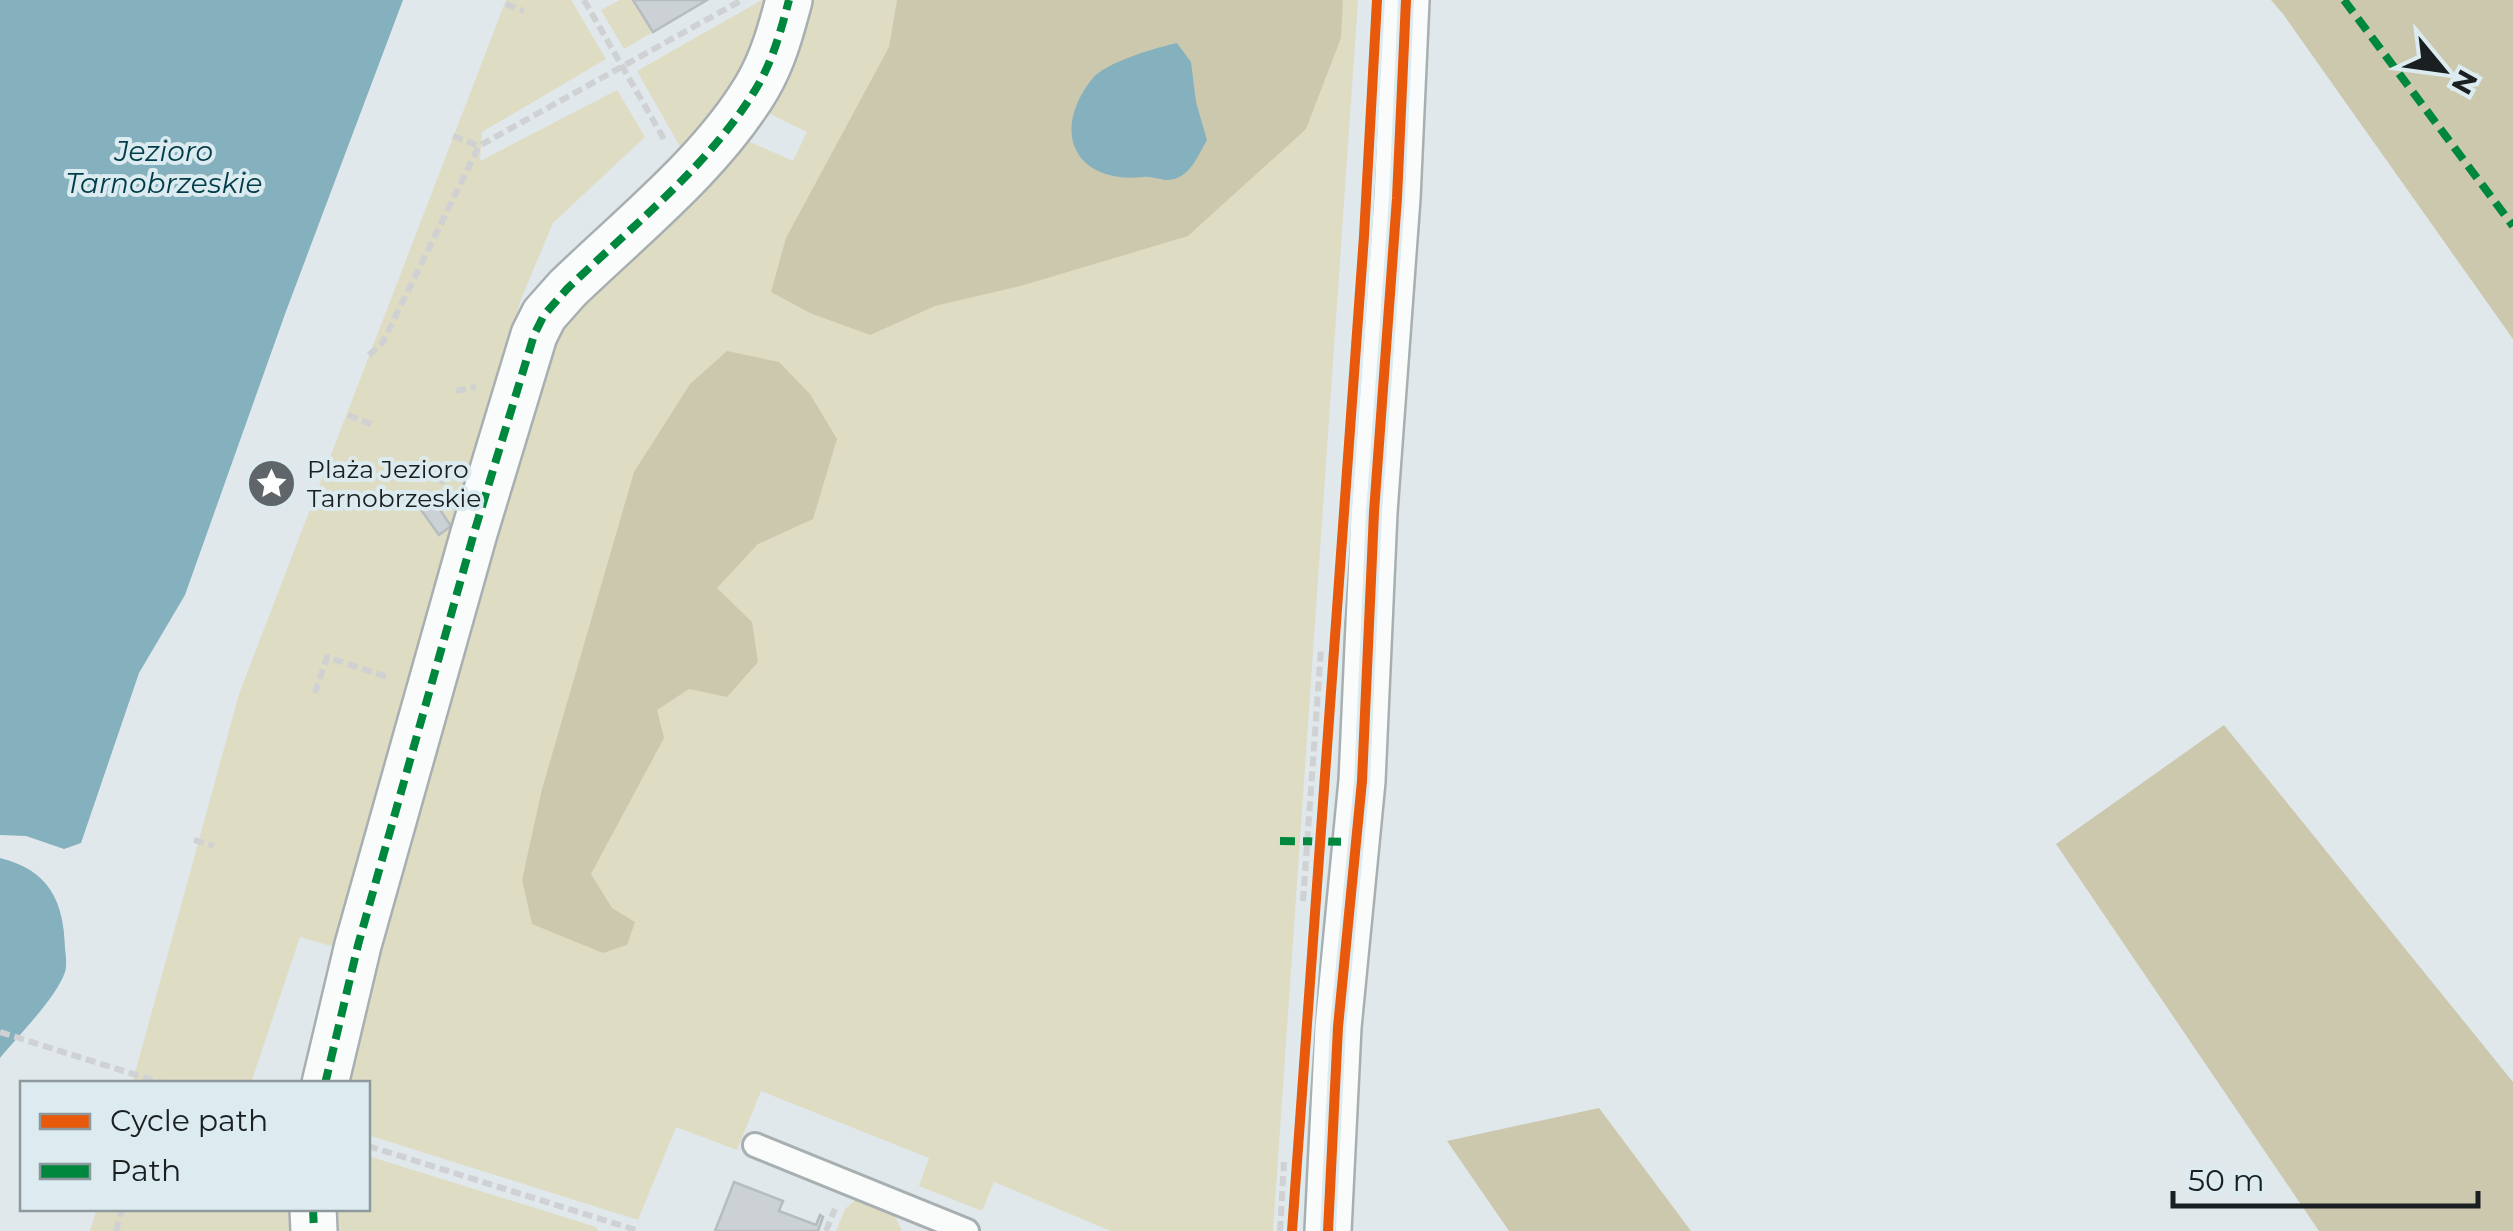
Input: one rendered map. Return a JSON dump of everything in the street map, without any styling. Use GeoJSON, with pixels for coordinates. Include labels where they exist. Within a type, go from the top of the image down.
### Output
{"type":"FeatureCollection","features":[{"type":"Feature","properties":{"kind":"street"},"geometry":{"type":"LineString","coordinates":[[326,1081],[358,945],[430,691],[530,349],[544,314],[723,135],[759,84],[789,0]]}},
{"type":"Feature","properties":{"kind":"street"},"geometry":{"type":"LineString","coordinates":[[1328,1231],[1338,1027],[1362,781],[1374,512],[1397,198],[1406,0]]}},
{"type":"Feature","properties":{"kind":"lane"},"geometry":{"type":"LineString","coordinates":[[755,1145],[934,1225],[967,1231]]}},
{"type":"Feature","properties":{"kind":"path"},"geometry":{"type":"LineString","coordinates":[[584,0],[685,174]]}},
{"type":"Feature","properties":{"kind":"path"},"geometry":{"type":"LineString","coordinates":[[369,355],[382,342],[479,146],[742,0]]}},
{"type":"Feature","properties":{"kind":"path"},"geometry":{"type":"LineString","coordinates":[[506,4],[524,11]]}},
{"type":"Feature","properties":{"kind":"path"},"geometry":{"type":"LineString","coordinates":[[453,136],[479,146]]}},
{"type":"Feature","properties":{"kind":"path"},"geometry":{"type":"LineString","coordinates":[[348,415],[373,425]]}},
{"type":"Feature","properties":{"kind":"path"},"geometry":{"type":"LineString","coordinates":[[1316,906],[1334,650]]}},
{"type":"Feature","properties":{"kind":"path"},"geometry":{"type":"LineString","coordinates":[[315,693],[327,657],[430,691]]}},
{"type":"Feature","properties":{"kind":"path"},"geometry":{"type":"LineString","coordinates":[[194,840],[214,846]]}},
{"type":"Feature","properties":{"kind":"path"},"geometry":{"type":"LineString","coordinates":[[0,1032],[152,1081]]}},
{"type":"Feature","properties":{"kind":"path"},"geometry":{"type":"LineString","coordinates":[[370,1147],[636,1230]]}},
{"type":"Feature","properties":{"kind":"path"},"geometry":{"type":"LineString","coordinates":[[1292,1231],[1298,1154]]}},
{"type":"Feature","properties":{"kind":"shaded area"},"geometry":{"type":"Polygon","coordinates":[[[506,0],[571,0],[606,59],[482,132],[480,161],[617,90],[645,137],[553,223],[521,299],[436,584],[338,948],[300,937],[252,1081],[133,1081],[239,694],[506,0]]]}},
{"type":"Feature","properties":{"kind":"shaded area"},"geometry":{"type":"Polygon","coordinates":[[[620,0],[633,0],[653,32],[624,49],[601,10],[620,0]]]}},
{"type":"Feature","properties":{"kind":"shaded area"},"geometry":{"type":"Polygon","coordinates":[[[762,0],[769,0],[742,75],[683,152],[637,71],[762,0]]]}},
{"type":"Feature","properties":{"kind":"shaded area"},"geometry":{"type":"Polygon","coordinates":[[[803,0],[1358,0],[1273,1231],[1111,1231],[994,1182],[982,1211],[919,1186],[929,1158],[761,1091],[737,1150],[676,1127],[638,1220],[370,1136],[370,1081],[347,1081],[374,967],[555,326],[741,138],[793,161],[807,132],[760,109],[803,0]]]}},
{"type":"Feature","properties":{"kind":"shaded area"},"geometry":{"type":"Polygon","coordinates":[[[897,0],[1343,0],[1341,38],[1306,129],[1188,236],[1024,285],[935,306],[870,335],[810,313],[771,292],[786,238],[889,47],[897,0]]]}},
{"type":"Feature","properties":{"kind":"shaded area"},"geometry":{"type":"Polygon","coordinates":[[[2271,0],[2513,0],[2513,339],[2283,14],[2271,0]]]}},
{"type":"Feature","properties":{"kind":"shaded area"},"geometry":{"type":"Polygon","coordinates":[[[727,351],[779,362],[810,394],[837,439],[813,519],[758,544],[717,588],[752,622],[758,662],[727,697],[689,689],[657,710],[664,738],[591,874],[612,908],[635,922],[627,945],[603,953],[532,924],[522,880],[542,789],[634,472],[690,384],[727,351]]]}},
{"type":"Feature","properties":{"kind":"shaded area"},"geometry":{"type":"Polygon","coordinates":[[[2224,725],[2513,1082],[2513,1231],[2319,1231],[2056,844],[2224,725]]]}},
{"type":"Feature","properties":{"kind":"shaded area"},"geometry":{"type":"Polygon","coordinates":[[[1599,1108],[1691,1231],[1509,1231],[1447,1141],[1599,1108]]]}},
{"type":"Feature","properties":{"kind":"shaded area"},"geometry":{"type":"Polygon","coordinates":[[[370,1157],[596,1227],[598,1231],[328,1231],[330,1211],[370,1211],[370,1157]]]}},
{"type":"Feature","properties":{"kind":"shaded area"},"geometry":{"type":"Polygon","coordinates":[[[859,1197],[893,1212],[902,1231],[836,1231],[845,1209],[859,1197]]]}},
{"type":"Feature","properties":{"kind":"shaded area"},"geometry":{"type":"Polygon","coordinates":[[[96,1211],[293,1211],[295,1231],[90,1231],[96,1211]]]}},
{"type":"Feature","properties":{"kind":"water","name":"Jezioro Tarnobrzeskie"},"geometry":{"type":"Polygon","coordinates":[[[0,0],[403,0],[185,595],[139,673],[81,843],[64,849],[26,836],[0,835],[0,0]]]}},
{"type":"Feature","properties":{"kind":"water"},"geometry":{"type":"Polygon","coordinates":[[[1177,43],[1191,62],[1196,102],[1207,140],[1191,167],[1180,177],[1165,180],[1120,177],[1086,163],[1076,150],[1073,118],[1092,79],[1119,61],[1177,43]]]}},
{"type":"Feature","properties":{"kind":"water"},"geometry":{"type":"Polygon","coordinates":[[[0,858],[31,871],[51,890],[61,916],[66,964],[54,993],[0,1058],[0,858]]]}},
{"type":"Feature","properties":{"kind":"building"},"geometry":{"type":"Polygon","coordinates":[[[633,0],[707,0],[653,32],[633,0]]]}},
{"type":"Feature","properties":{"kind":"building"},"geometry":{"type":"Polygon","coordinates":[[[427,491],[451,526],[439,535],[414,500],[427,491]]]}},
{"type":"Feature","properties":{"kind":"building"},"geometry":{"type":"Polygon","coordinates":[[[734,1182],[783,1201],[779,1211],[816,1225],[820,1215],[823,1217],[818,1231],[715,1231],[734,1182]]]}},
{"type":"Feature","properties":{"kind":"marked path"},"geometry":{"type":"LineString","coordinates":[[326,1081],[358,945],[534,335],[544,315],[567,289],[694,168],[739,115],[768,66],[789,0]]}},
{"type":"Feature","properties":{"kind":"marked path"},"geometry":{"type":"LineString","coordinates":[[2344,0],[2513,226]]}},
{"type":"Feature","properties":{"kind":"marked path"},"geometry":{"type":"LineString","coordinates":[[1280,841],[1356,842]]}},
{"type":"Feature","properties":{"kind":"marked path"},"geometry":{"type":"LineString","coordinates":[[313,1211],[314,1231]]}},
{"type":"Feature","properties":{"kind":"cycle path"},"geometry":{"type":"LineString","coordinates":[[1292,1231],[1364,236],[1377,0]]}},
{"type":"Feature","properties":{"kind":"cycle path"},"geometry":{"type":"LineString","coordinates":[[1328,1231],[1338,1027],[1362,781],[1374,512],[1397,198],[1406,0]]}},
{"type":"Feature","properties":{"kind":"place","name":"Plaża Jezioro Tarnobrzeskie"},"geometry":{"type":"Point","coordinates":[272,483]}}]}
